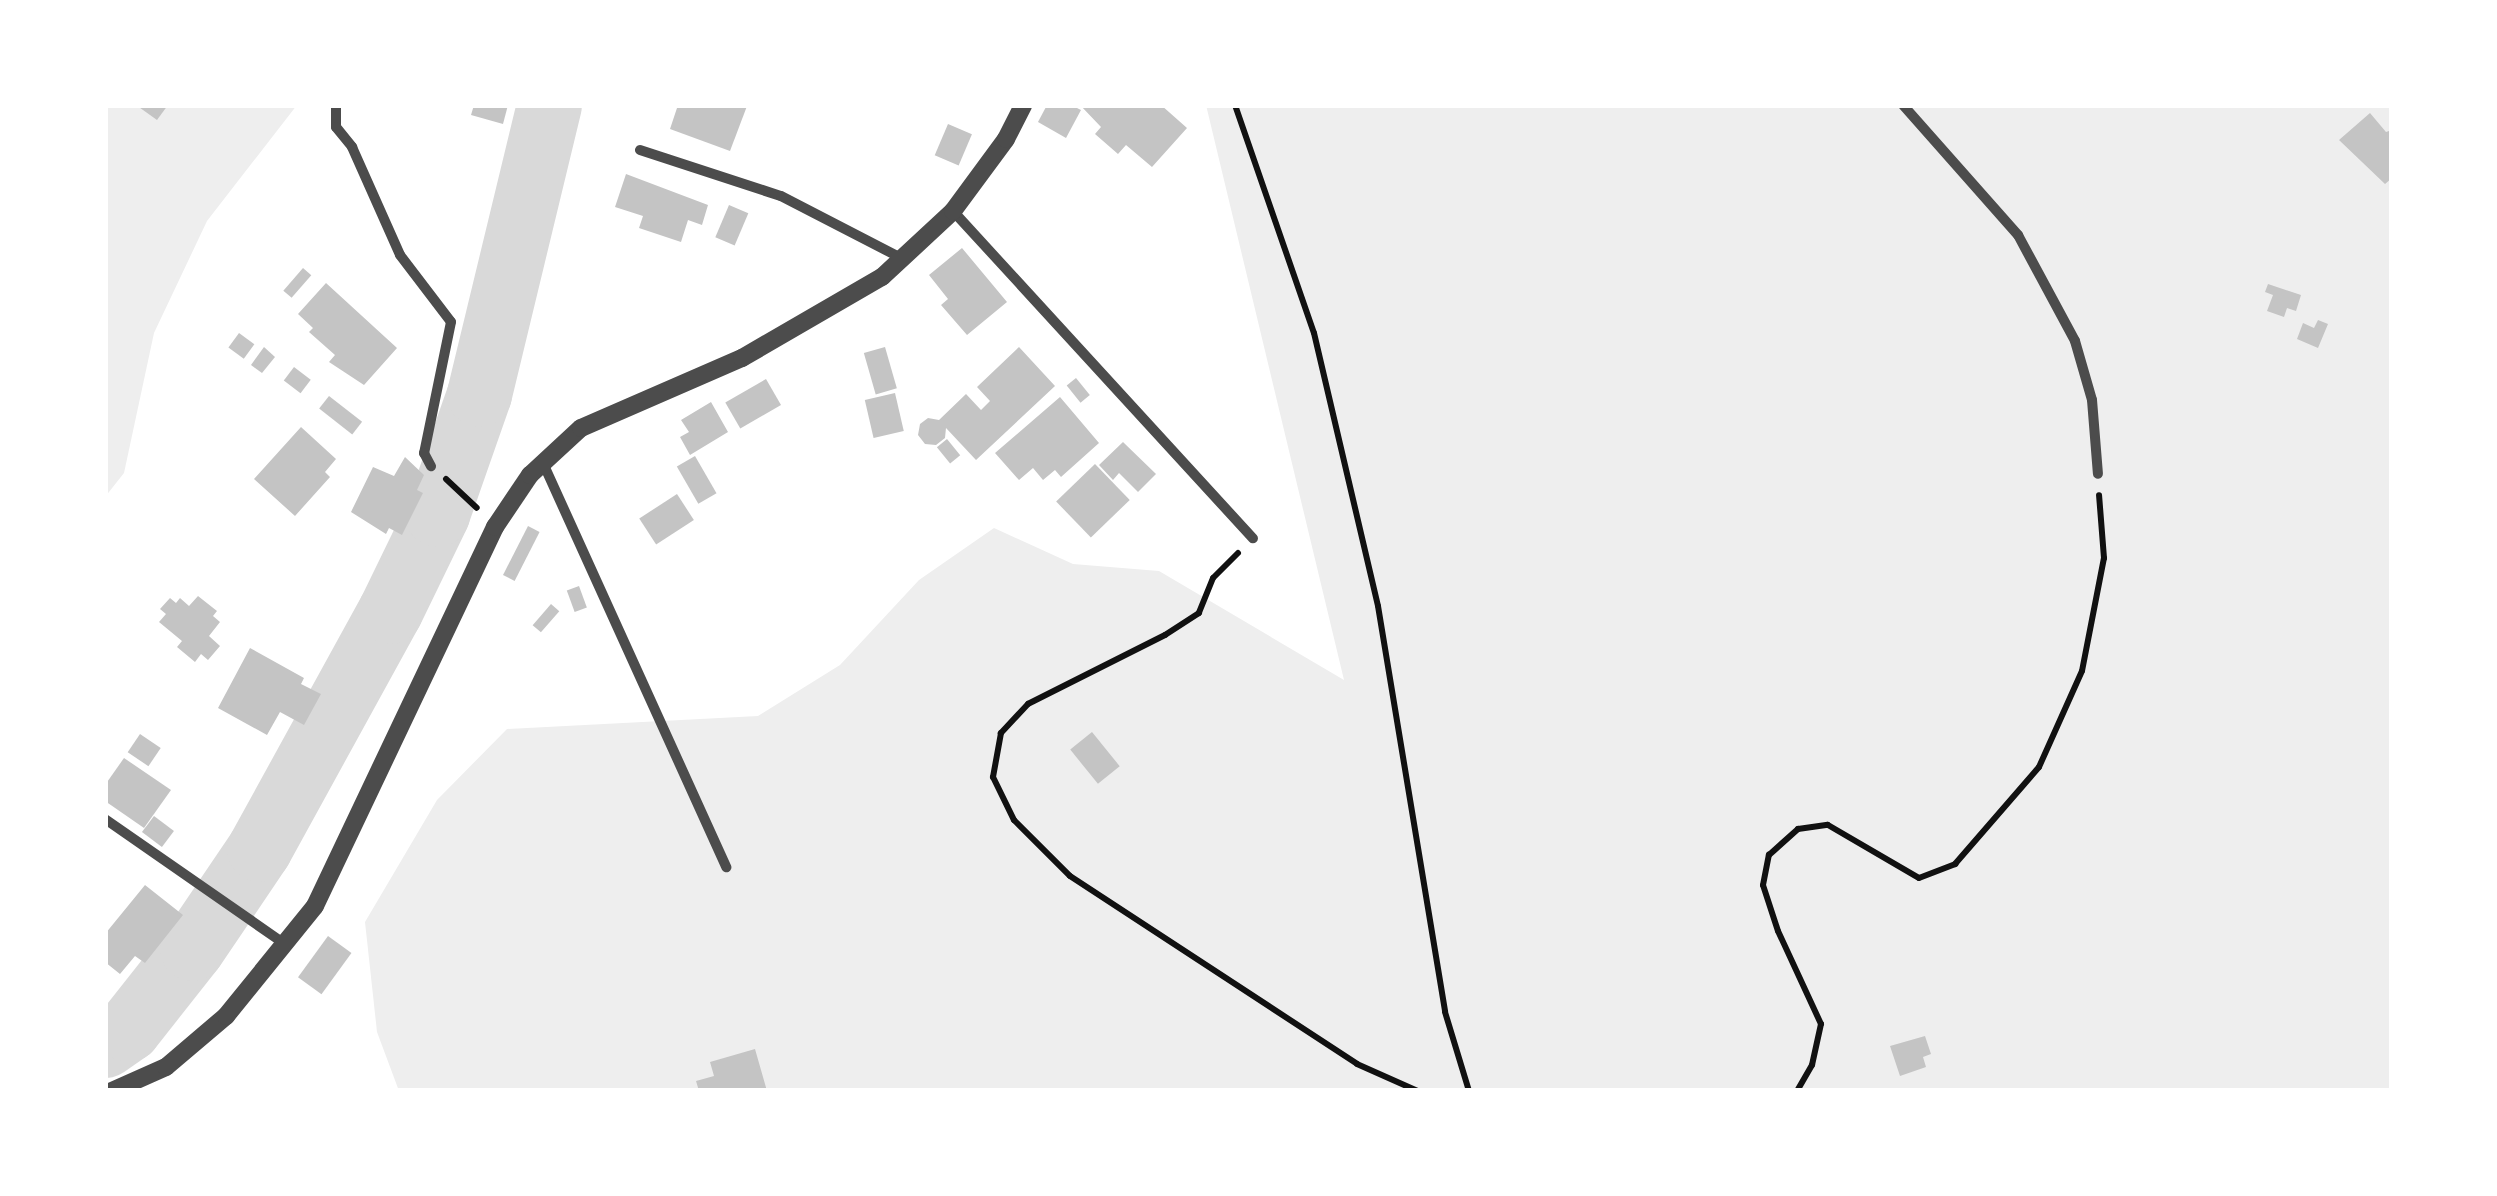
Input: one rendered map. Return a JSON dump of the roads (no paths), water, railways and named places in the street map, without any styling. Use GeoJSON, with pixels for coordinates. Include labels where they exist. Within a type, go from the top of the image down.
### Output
{"type":"FeatureCollection","features":[{"type":"Feature","properties":{"kind":"street"},"geometry":{"type":"LineString","coordinates":[[336,105],[336,127],[352,147],[400,255],[451,322],[424,453],[431,466]]}},
{"type":"Feature","properties":{"kind":"street"},"geometry":{"type":"LineString","coordinates":[[112,1091],[166,1067],[226,1016],[316,906],[495,527],[530,474],[581,428],[742,358],[882,277],[953,211],[1006,139],[1023,105]]}},
{"type":"Feature","properties":{"kind":"street"},"geometry":{"type":"LineString","coordinates":[[1903,105],[2018,234],[2075,341],[2092,400],[2098,474]]}},
{"type":"Feature","properties":{"kind":"street"},"geometry":{"type":"LineString","coordinates":[[640,150],[782,196],[900,258]]}},
{"type":"Feature","properties":{"kind":"street"},"geometry":{"type":"LineString","coordinates":[[953,211],[1253,538]]}},
{"type":"Feature","properties":{"kind":"street"},"geometry":{"type":"LineString","coordinates":[[543,463],[726,867]]}},
{"type":"Feature","properties":{"kind":"street"},"geometry":{"type":"LineString","coordinates":[[105,819],[287,945]]}},
{"type":"Feature","properties":{"kind":"waterway"},"geometry":{"type":"LineString","coordinates":[[105,1045],[128,1029],[192,948],[259,849],[390,611],[437,514],[479,394],[549,105]]}}]}
